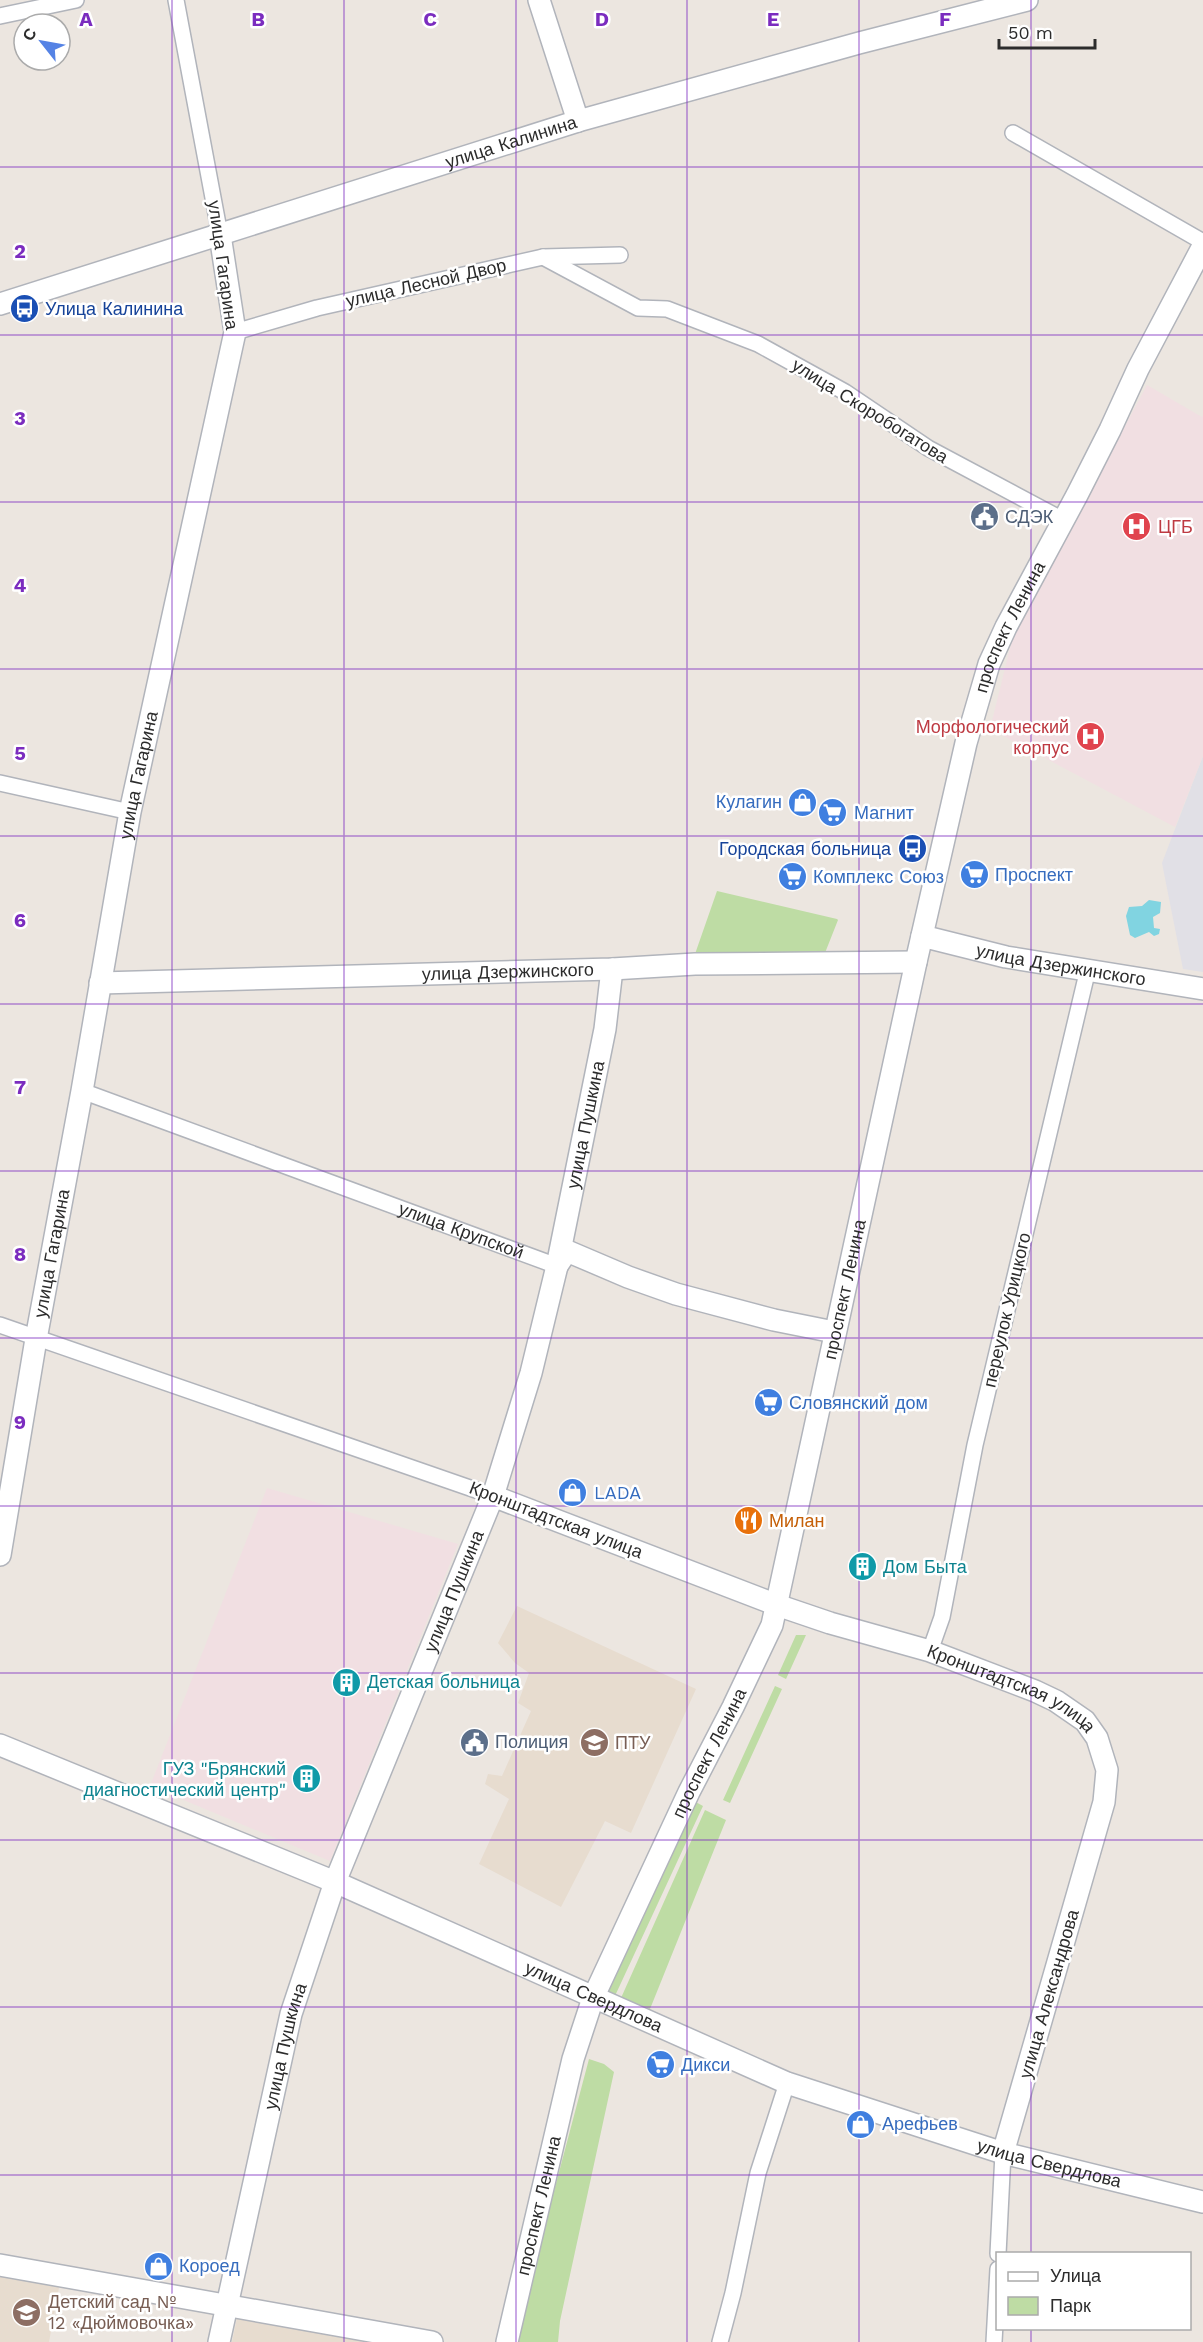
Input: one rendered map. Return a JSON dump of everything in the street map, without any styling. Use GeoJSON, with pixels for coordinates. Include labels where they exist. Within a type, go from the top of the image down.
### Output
{"type":"FeatureCollection","features":[{"type":"Feature","properties":{"kind":"main road"},"geometry":{"type":"LineString","coordinates":[[539,0],[578,121]]}},
{"type":"Feature","properties":{"kind":"main road","name":"улица Калинина"},"geometry":{"type":"LineString","coordinates":[[0,304],[578,121],[1027,0]]}},
{"type":"Feature","properties":{"kind":"main road","name":"улица Гагарина"},"geometry":{"type":"LineString","coordinates":[[0,1555],[130,812],[235,332],[220,236]]}},
{"type":"Feature","properties":{"kind":"main road","name":"проспект Ленина"},"geometry":{"type":"LineString","coordinates":[[507,2342],[573,2059],[593,1998],[689,1792],[772,1625],[916,962],[966,743],[989,664],[1203,244]]}},
{"type":"Feature","properties":{"kind":"main road","name":"улица Дзержинского"},"geometry":{"type":"LineString","coordinates":[[922,936],[1006,957],[1203,989]]}},
{"type":"Feature","properties":{"kind":"main road","name":"улица Дзержинского"},"geometry":{"type":"LineString","coordinates":[[100,983],[612,969],[695,964],[916,962]]}},
{"type":"Feature","properties":{"kind":"main road","name":"улица Пушкина"},"geometry":{"type":"LineString","coordinates":[[219,2342],[291,2014],[334,1882],[494,1496],[531,1373],[557,1266],[604,1029],[612,969]]}},
{"type":"Feature","properties":{"kind":"main road"},"geometry":{"type":"LineString","coordinates":[[557,1266],[567,1251],[628,1277],[676,1294],[774,1320],[834,1332]]}},
{"type":"Feature","properties":{"kind":"main road","name":"Кронштадтская улица"},"geometry":{"type":"LineString","coordinates":[[494,1496],[777,1605],[974,1667],[1056,1701],[1085,1721],[1097,1738]]}},
{"type":"Feature","properties":{"kind":"main road","name":"улица Александрова"},"geometry":{"type":"LineString","coordinates":[[1003,2152],[1104,1802],[1107,1770],[1097,1738]]}},
{"type":"Feature","properties":{"kind":"main road","name":"улица Свердлова"},"geometry":{"type":"LineString","coordinates":[[0,1745],[334,1882],[788,2083],[1003,2152],[1203,2202]]}},
{"type":"Feature","properties":{"kind":"main road"},"geometry":{"type":"LineString","coordinates":[[0,2265],[432,2342]]}},
{"type":"Feature","properties":{"kind":"street"},"geometry":{"type":"LineString","coordinates":[[0,16],[76,0]]}},
{"type":"Feature","properties":{"kind":"street","name":"улица Гагарина"},"geometry":{"type":"LineString","coordinates":[[176,0],[220,236]]}},
{"type":"Feature","properties":{"kind":"street"},"geometry":{"type":"LineString","coordinates":[[1013,133],[1203,244]]}},
{"type":"Feature","properties":{"kind":"street","name":"улица Лесной Двор"},"geometry":{"type":"LineString","coordinates":[[235,332],[317,308],[543,257],[620,255]]}},
{"type":"Feature","properties":{"kind":"street","name":"улица Скоробогатова"},"geometry":{"type":"LineString","coordinates":[[543,257],[638,308],[668,309],[758,344],[845,392],[928,448],[1063,520]]}},
{"type":"Feature","properties":{"kind":"street"},"geometry":{"type":"LineString","coordinates":[[0,783],[130,812]]}},
{"type":"Feature","properties":{"kind":"street","name":"переулок Урицкого"},"geometry":{"type":"LineString","coordinates":[[930,1652],[942,1617],[975,1445],[1088,969]]}},
{"type":"Feature","properties":{"kind":"street","name":"улица Крупской"},"geometry":{"type":"LineString","coordinates":[[82,1091],[557,1266]]}},
{"type":"Feature","properties":{"kind":"street","name":"Кронштадтская улица"},"geometry":{"type":"LineString","coordinates":[[0,1325],[494,1496]]}},
{"type":"Feature","properties":{"kind":"street"},"geometry":{"type":"LineString","coordinates":[[720,2342],[734,2293],[758,2173],[788,2083]]}},
{"type":"Feature","properties":{"kind":"street","name":"улица Александрова"},"geometry":{"type":"LineString","coordinates":[[998,2252],[1003,2152]]}},
{"type":"Feature","properties":{"kind":"street"},"geometry":{"type":"LineString","coordinates":[[994,2342],[996,2306]]}},
{"type":"Feature","properties":{"kind":"shaded area","name":"ЦГБ"},"geometry":{"type":"Polygon","coordinates":[[[1147,385],[1202,417],[1203,415],[1203,756],[1175,827],[990,729],[1013,636],[1147,385]]]}},
{"type":"Feature","properties":{"kind":"shaded area"},"geometry":{"type":"Polygon","coordinates":[[[1203,756],[1203,972],[1183,969],[1162,863],[1203,756]]]}},
{"type":"Feature","properties":{"kind":"shaded area"},"geometry":{"type":"Polygon","coordinates":[[[267,1488],[458,1544],[330,1861],[150,1786],[267,1488]]]}},
{"type":"Feature","properties":{"kind":"shaded area","name":"ПТУ"},"geometry":{"type":"Polygon","coordinates":[[[517,1606],[696,1689],[631,1833],[605,1821],[561,1907],[479,1864],[509,1799],[485,1784],[488,1774],[502,1776],[531,1711],[518,1703],[529,1673],[515,1663],[498,1643],[517,1606]]]}},
{"type":"Feature","properties":{"kind":"shaded area","name":"Детский сад № 12 «Дюймовочка»"},"geometry":{"type":"Polygon","coordinates":[[[0,2272],[60,2282],[49,2342],[0,2342],[0,2272]]]}},
{"type":"Feature","properties":{"kind":"shaded area"},"geometry":{"type":"Polygon","coordinates":[[[237,2318],[365,2342],[232,2342],[237,2318]]]}},
{"type":"Feature","properties":{"kind":"green space"},"geometry":{"type":"Polygon","coordinates":[[[717,891],[837,919],[823,958],[695,954],[717,891]]]}},
{"type":"Feature","properties":{"kind":"green space"},"geometry":{"type":"Polygon","coordinates":[[[796,1635],[806,1635],[786,1679],[778,1675],[796,1635]]]}},
{"type":"Feature","properties":{"kind":"green space"},"geometry":{"type":"Polygon","coordinates":[[[775,1686],[782,1689],[730,1803],[723,1800],[775,1686]]]}},
{"type":"Feature","properties":{"kind":"green space"},"geometry":{"type":"Polygon","coordinates":[[[692,1800],[703,1806],[614,1998],[607,1994],[692,1800]]]}},
{"type":"Feature","properties":{"kind":"green space"},"geometry":{"type":"Polygon","coordinates":[[[705,1810],[726,1820],[650,2009],[621,1998],[705,1810]]]}},
{"type":"Feature","properties":{"kind":"green space"},"geometry":{"type":"Polygon","coordinates":[[[589,2059],[604,2064],[614,2072],[560,2321],[558,2342],[519,2342],[527,2293],[589,2059]]]}},
{"type":"Feature","properties":{"kind":"water"},"geometry":{"type":"Polygon","coordinates":[[[1149,900],[1161,902],[1160,913],[1153,917],[1154,928],[1160,929],[1159,934],[1154,936],[1149,932],[1135,938],[1130,935],[1126,916],[1129,907],[1142,906],[1149,900]]]}},
{"type":"Feature","properties":{"kind":"place","name":"Улица Калинина"},"geometry":{"type":"Point","coordinates":[24,309]}},
{"type":"Feature","properties":{"kind":"place","name":"СДЭК"},"geometry":{"type":"Point","coordinates":[984,517]}},
{"type":"Feature","properties":{"kind":"place","name":"ЦГБ"},"geometry":{"type":"Point","coordinates":[1137,527]}},
{"type":"Feature","properties":{"kind":"place","name":"Морфологический корпус"},"geometry":{"type":"Point","coordinates":[1090,737]}},
{"type":"Feature","properties":{"kind":"place","name":"Кулагин"},"geometry":{"type":"Point","coordinates":[803,802]}},
{"type":"Feature","properties":{"kind":"place","name":"Магнит"},"geometry":{"type":"Point","coordinates":[833,813]}},
{"type":"Feature","properties":{"kind":"place","name":"Городская больница"},"geometry":{"type":"Point","coordinates":[912,849]}},
{"type":"Feature","properties":{"kind":"place","name":"Проспект"},"geometry":{"type":"Point","coordinates":[974,875]}},
{"type":"Feature","properties":{"kind":"place","name":"Комплекс Союз"},"geometry":{"type":"Point","coordinates":[792,877]}},
{"type":"Feature","properties":{"kind":"place","name":"Словянский дом"},"geometry":{"type":"Point","coordinates":[768,1403]}},
{"type":"Feature","properties":{"kind":"place","name":"LADA"},"geometry":{"type":"Point","coordinates":[573,1493]}},
{"type":"Feature","properties":{"kind":"place","name":"Милан"},"geometry":{"type":"Point","coordinates":[748,1521]}},
{"type":"Feature","properties":{"kind":"place","name":"Дом Быта"},"geometry":{"type":"Point","coordinates":[862,1567]}},
{"type":"Feature","properties":{"kind":"place","name":"Детская больница"},"geometry":{"type":"Point","coordinates":[346,1682]}},
{"type":"Feature","properties":{"kind":"place","name":"Полиция"},"geometry":{"type":"Point","coordinates":[474,1742]}},
{"type":"Feature","properties":{"kind":"place","name":"ПТУ"},"geometry":{"type":"Point","coordinates":[594,1743]}},
{"type":"Feature","properties":{"kind":"place","name":"ГУЗ \"Брянский диагностический центр\""},"geometry":{"type":"Point","coordinates":[307,1779]}},
{"type":"Feature","properties":{"kind":"place","name":"Дикси"},"geometry":{"type":"Point","coordinates":[660,2065]}},
{"type":"Feature","properties":{"kind":"place","name":"Арефьев"},"geometry":{"type":"Point","coordinates":[861,2124]}},
{"type":"Feature","properties":{"kind":"place","name":"Короед"},"geometry":{"type":"Point","coordinates":[158,2266]}},
{"type":"Feature","properties":{"kind":"place","name":"Детский сад № 12 «Дюймовочка»"},"geometry":{"type":"Point","coordinates":[27,2312]}}]}
